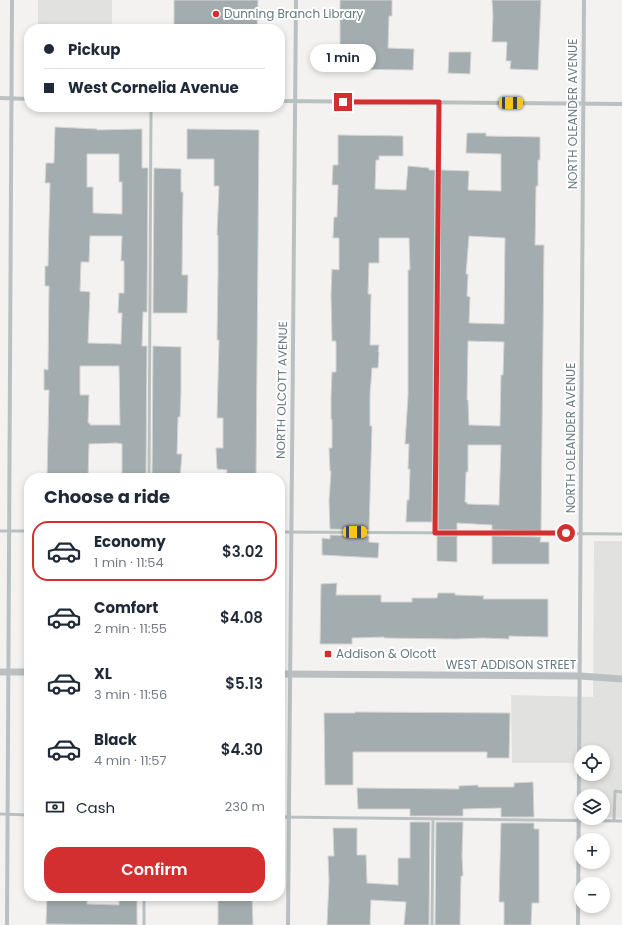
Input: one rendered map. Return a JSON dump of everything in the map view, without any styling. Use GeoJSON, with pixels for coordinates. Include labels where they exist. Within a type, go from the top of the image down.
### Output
{"type":"FeatureCollection","features":[{"type":"Feature","properties":{"kind":"street"},"geometry":{"type":"LineString","coordinates":[[7,925],[12,0]]}},
{"type":"Feature","properties":{"kind":"street","name":"NORTH OLCOTT AVENUE"},"geometry":{"type":"LineString","coordinates":[[288,925],[296,0]]}},
{"type":"Feature","properties":{"kind":"street","name":"NORTH OLEANDER AVENUE"},"geometry":{"type":"LineString","coordinates":[[579,789],[584,0]]}},
{"type":"Feature","properties":{"kind":"street"},"geometry":{"type":"LineString","coordinates":[[0,98],[24,99]]}},
{"type":"Feature","properties":{"kind":"street"},"geometry":{"type":"LineString","coordinates":[[285,101],[622,104]]}},
{"type":"Feature","properties":{"kind":"street"},"geometry":{"type":"LineString","coordinates":[[0,672],[24,672]]}},
{"type":"Feature","properties":{"kind":"street","name":"WEST ADDISON STREET"},"geometry":{"type":"LineString","coordinates":[[285,674],[580,676],[622,679]]}},
{"type":"Feature","properties":{"kind":"street","name":"NORTH OLEANDER AVENUE"},"geometry":{"type":"LineString","coordinates":[[578,925],[579,825]]}},
{"type":"Feature","properties":{"kind":"lane"},"geometry":{"type":"LineString","coordinates":[[435,533],[439,102]]}},
{"type":"Feature","properties":{"kind":"lane"},"geometry":{"type":"LineString","coordinates":[[149,473],[151,112]]}},
{"type":"Feature","properties":{"kind":"lane"},"geometry":{"type":"LineString","coordinates":[[0,531],[24,531]]}},
{"type":"Feature","properties":{"kind":"lane"},"geometry":{"type":"LineString","coordinates":[[285,532],[622,534]]}},
{"type":"Feature","properties":{"kind":"lane"},"geometry":{"type":"LineString","coordinates":[[614,821],[615,791],[622,792]]}},
{"type":"Feature","properties":{"kind":"lane"},"geometry":{"type":"LineString","coordinates":[[0,814],[24,815]]}},
{"type":"Feature","properties":{"kind":"lane"},"geometry":{"type":"LineString","coordinates":[[285,817],[574,820]]}},
{"type":"Feature","properties":{"kind":"lane"},"geometry":{"type":"LineString","coordinates":[[432,925],[433,819]]}},
{"type":"Feature","properties":{"kind":"lane"},"geometry":{"type":"LineString","coordinates":[[610,821],[622,821]]}},
{"type":"Feature","properties":{"kind":"lane"},"geometry":{"type":"LineString","coordinates":[[144,901],[144,925]]}},
{"type":"Feature","properties":{"kind":"shaded area"},"geometry":{"type":"Polygon","coordinates":[[[38,0],[112,0],[112,24],[38,24],[38,0]]]}},
{"type":"Feature","properties":{"kind":"shaded area"},"geometry":{"type":"Polygon","coordinates":[[[594,541],[622,541],[622,818],[610,817],[610,789],[581,789],[581,781],[610,781],[610,745],[574,745],[574,763],[512,763],[511,695],[593,697],[594,541]]]}},
{"type":"Feature","properties":{"kind":"building","name":"Dunning Branch Library"},"geometry":{"type":"Polygon","coordinates":[[[174,0],[258,0],[257,24],[174,24],[174,0]]]}},
{"type":"Feature","properties":{"kind":"building"},"geometry":{"type":"Polygon","coordinates":[[[340,0],[392,0],[392,16],[389,16],[388,48],[414,49],[413,70],[340,69],[340,0]]]}},
{"type":"Feature","properties":{"kind":"building"},"geometry":{"type":"Polygon","coordinates":[[[492,0],[541,0],[538,70],[510,69],[511,61],[506,61],[507,42],[492,42],[492,0]]]}},
{"type":"Feature","properties":{"kind":"building"},"geometry":{"type":"Polygon","coordinates":[[[449,52],[471,52],[470,74],[448,73],[449,52]]]}},
{"type":"Feature","properties":{"kind":"building"},"geometry":{"type":"Polygon","coordinates":[[[55,127],[97,130],[142,129],[142,168],[148,168],[147,312],[143,312],[142,346],[147,346],[146,473],[122,473],[122,444],[117,443],[89,444],[88,473],[47,473],[49,390],[44,390],[44,369],[48,370],[49,286],[45,286],[45,266],[48,266],[50,183],[45,183],[46,163],[54,163],[55,127]],[[87,154],[87,187],[93,187],[93,213],[122,214],[122,182],[119,182],[119,154],[87,154]],[[90,236],[89,262],[81,262],[80,291],[90,292],[88,343],[121,344],[122,313],[118,313],[119,293],[124,293],[124,261],[121,261],[122,236],[90,236]],[[80,366],[80,395],[89,395],[88,423],[90,423],[90,425],[120,425],[119,366],[80,366]]]}},
{"type":"Feature","properties":{"kind":"building"},"geometry":{"type":"Polygon","coordinates":[[[187,129],[259,130],[256,473],[227,473],[227,470],[217,469],[216,448],[223,448],[223,418],[217,418],[219,340],[217,340],[217,235],[219,186],[214,186],[214,159],[187,159],[187,129]]]}},
{"type":"Feature","properties":{"kind":"building"},"geometry":{"type":"Polygon","coordinates":[[[467,133],[486,133],[486,136],[540,137],[538,186],[536,186],[535,245],[544,245],[541,531],[492,530],[492,525],[457,523],[457,530],[438,530],[441,170],[469,171],[468,190],[501,191],[501,154],[466,153],[467,133]],[[469,236],[466,274],[468,274],[467,296],[470,297],[469,323],[504,324],[505,238],[469,236]],[[468,341],[467,400],[469,425],[500,426],[501,375],[503,375],[504,342],[468,341]],[[468,445],[468,472],[466,472],[465,502],[467,502],[467,504],[499,505],[501,445],[468,445]]]}},
{"type":"Feature","properties":{"kind":"building"},"geometry":{"type":"Polygon","coordinates":[[[338,135],[403,136],[403,156],[379,156],[379,160],[376,160],[375,189],[406,190],[408,166],[435,170],[432,522],[406,522],[407,500],[409,500],[410,469],[408,469],[409,444],[405,444],[408,396],[408,270],[410,270],[409,238],[379,238],[379,263],[369,263],[368,294],[371,294],[370,345],[379,345],[379,352],[378,368],[372,368],[370,394],[370,426],[372,426],[369,530],[330,529],[329,501],[331,471],[329,448],[332,448],[332,372],[336,372],[336,341],[332,341],[331,294],[332,269],[339,270],[339,238],[333,238],[334,217],[337,217],[338,185],[332,185],[333,165],[338,165],[338,135]]]}},
{"type":"Feature","properties":{"kind":"building"},"geometry":{"type":"Polygon","coordinates":[[[154,168],[181,169],[181,192],[183,192],[182,275],[188,275],[187,313],[153,313],[154,168]]]}},
{"type":"Feature","properties":{"kind":"building"},"geometry":{"type":"Polygon","coordinates":[[[153,346],[181,347],[181,392],[180,417],[178,417],[177,454],[182,454],[180,473],[152,473],[153,346]]]}},
{"type":"Feature","properties":{"kind":"building"},"geometry":{"type":"Polygon","coordinates":[[[330,535],[369,536],[369,542],[379,543],[378,558],[322,555],[322,538],[330,539],[330,535]]]}},
{"type":"Feature","properties":{"kind":"building"},"geometry":{"type":"Polygon","coordinates":[[[437,536],[457,536],[457,562],[437,561],[437,536]]]}},
{"type":"Feature","properties":{"kind":"building"},"geometry":{"type":"Polygon","coordinates":[[[492,536],[541,537],[540,542],[549,542],[549,564],[492,564],[492,536]]]}},
{"type":"Feature","properties":{"kind":"building"},"geometry":{"type":"Polygon","coordinates":[[[337,583],[336,595],[381,595],[381,602],[412,602],[412,598],[437,598],[438,593],[484,596],[483,599],[548,599],[548,637],[509,636],[509,639],[456,639],[384,637],[352,638],[352,644],[320,644],[321,584],[337,583]]]}},
{"type":"Feature","properties":{"kind":"building"},"geometry":{"type":"Polygon","coordinates":[[[324,713],[510,713],[509,758],[487,758],[487,752],[353,752],[353,785],[325,785],[324,713]]]}},
{"type":"Feature","properties":{"kind":"building"},"geometry":{"type":"Polygon","coordinates":[[[533,782],[534,817],[501,817],[501,808],[463,809],[463,816],[410,816],[410,809],[358,809],[357,788],[459,789],[459,786],[478,785],[478,787],[514,787],[514,783],[533,782]]]}},
{"type":"Feature","properties":{"kind":"building"},"geometry":{"type":"Polygon","coordinates":[[[410,822],[430,822],[429,925],[404,925],[406,902],[371,900],[370,925],[327,925],[329,881],[328,856],[334,856],[333,828],[357,828],[357,855],[366,855],[367,883],[398,885],[398,858],[410,858],[410,822]]]}},
{"type":"Feature","properties":{"kind":"building"},"geometry":{"type":"Polygon","coordinates":[[[436,822],[463,822],[463,876],[461,876],[460,925],[435,925],[436,822]]]}},
{"type":"Feature","properties":{"kind":"building"},"geometry":{"type":"Polygon","coordinates":[[[501,823],[534,823],[534,829],[539,829],[539,903],[532,903],[531,925],[504,925],[504,902],[499,902],[501,823]]]}},
{"type":"Feature","properties":{"kind":"building"},"geometry":{"type":"Polygon","coordinates":[[[47,901],[87,901],[87,904],[119,905],[119,901],[137,901],[137,925],[46,924],[47,901]]]}},
{"type":"Feature","properties":{"kind":"building"},"geometry":{"type":"Polygon","coordinates":[[[218,901],[252,901],[253,925],[218,925],[218,901]]]}},
{"type":"Feature","properties":{"kind":"place","name":"Dunning Branch Library"},"geometry":{"type":"Point","coordinates":[216,14]}},
{"type":"Feature","properties":{"kind":"place","name":"Addison & Olcott"},"geometry":{"type":"Point","coordinates":[328,654]}},
{"type":"Feature","properties":{"kind":"route"},"geometry":{"type":"LineString","coordinates":[[343,102],[439,102],[435,533],[566,533]]}}]}
